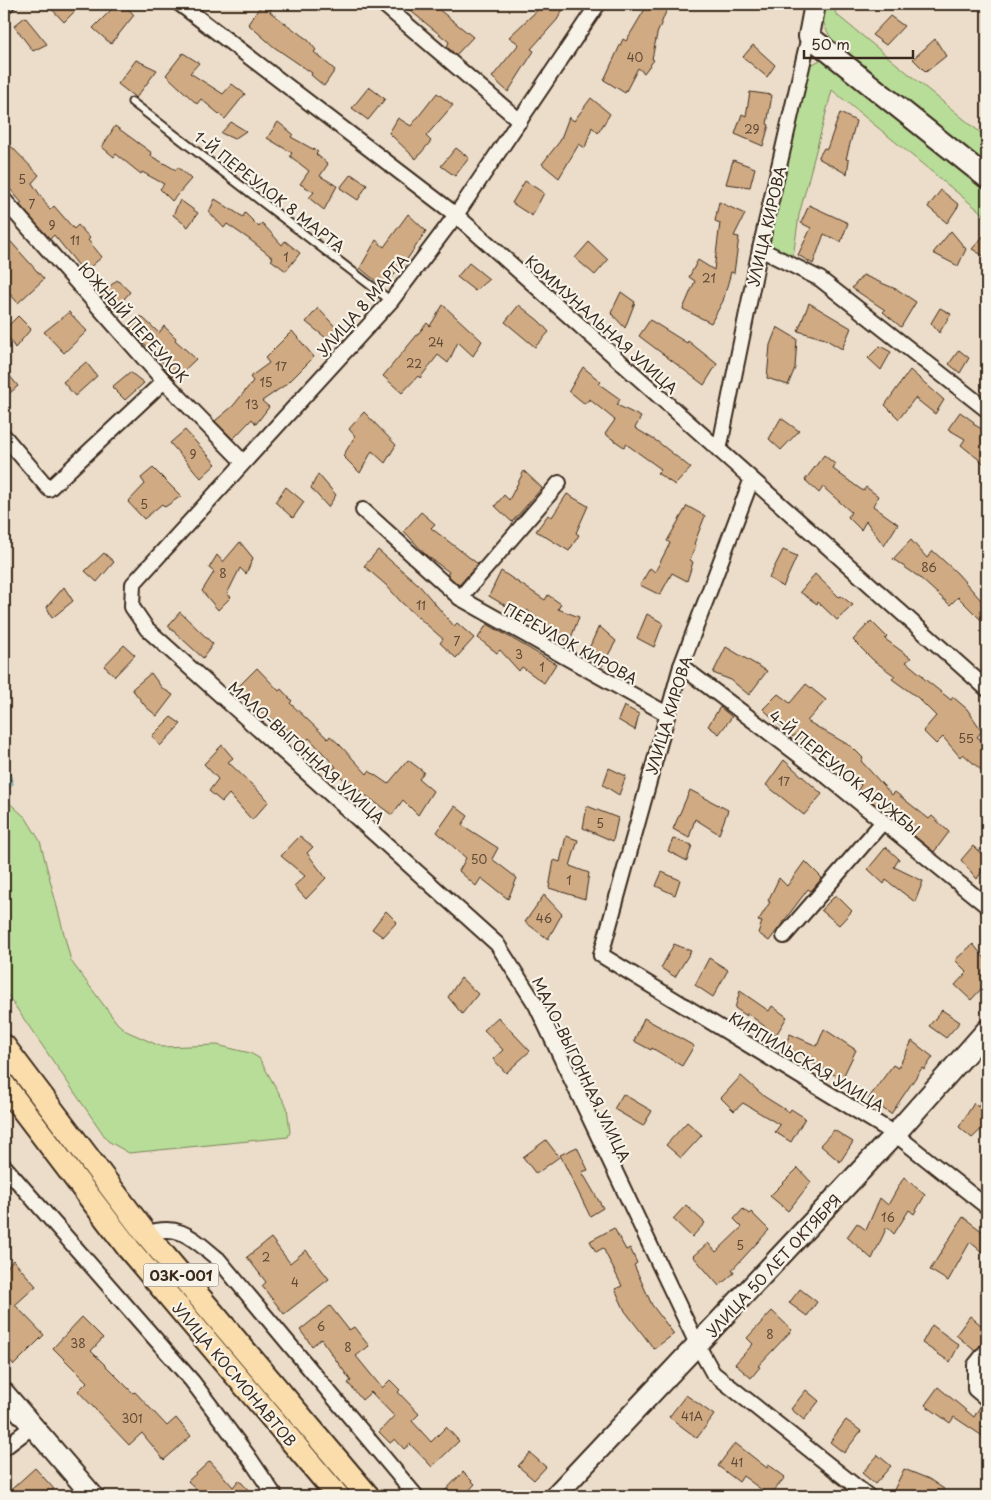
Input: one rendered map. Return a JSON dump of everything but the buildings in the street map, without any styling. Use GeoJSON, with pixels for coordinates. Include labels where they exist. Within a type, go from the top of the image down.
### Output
{"type":"FeatureCollection","features":[{"type":"Feature","properties":{"kind":"main road","name":"УЛИЦА КИРОВА"},"geometry":{"type":"LineString","coordinates":[[809,36],[815,4]]}},
{"type":"Feature","properties":{"kind":"main road"},"geometry":{"type":"LineString","coordinates":[[809,36],[987,178]]}},
{"type":"Feature","properties":{"kind":"main road","name":"УЛИЦА 50 ЛЕТ ОКТЯБРЯ"},"geometry":{"type":"LineString","coordinates":[[555,1496],[698,1346],[895,1134],[987,1030]]}},
{"type":"Feature","properties":{"kind":"main road","name":"03К-001"},"geometry":{"type":"LineString","coordinates":[[4,1046],[146,1234],[368,1496]]}},
{"type":"Feature","properties":{"kind":"main road","name":"УЛИЦА КОСМОНАВТОВ"},"geometry":{"type":"LineString","coordinates":[[4,1085],[129,1249],[338,1496]]}},
{"type":"Feature","properties":{"kind":"main road"},"geometry":{"type":"LineString","coordinates":[[4,1394],[93,1496]]}},
{"type":"Feature","properties":{"kind":"street","name":"КОММУНАЛЬНАЯ УЛИЦА"},"geometry":{"type":"LineString","coordinates":[[180,4],[456,216],[719,450],[751,481],[987,689]]}},
{"type":"Feature","properties":{"kind":"street"},"geometry":{"type":"LineString","coordinates":[[383,4],[520,121]]}},
{"type":"Feature","properties":{"kind":"street","name":"УЛИЦА 8 МАРТА"},"geometry":{"type":"LineString","coordinates":[[132,607],[133,584],[391,301],[456,216],[598,4]]}},
{"type":"Feature","properties":{"kind":"street","name":"УЛИЦА КИРОВА"},"geometry":{"type":"LineString","coordinates":[[719,450],[760,249],[809,36]]}},
{"type":"Feature","properties":{"kind":"street","name":"ЮЖНЫЙ ПЕРЕУЛОК"},"geometry":{"type":"LineString","coordinates":[[4,200],[164,380],[243,462]]}},
{"type":"Feature","properties":{"kind":"street"},"geometry":{"type":"LineString","coordinates":[[760,249],[820,279],[987,410]]}},
{"type":"Feature","properties":{"kind":"street"},"geometry":{"type":"LineString","coordinates":[[4,436],[49,489],[164,380]]}},
{"type":"Feature","properties":{"kind":"street","name":"УЛИЦА КИРОВА"},"geometry":{"type":"LineString","coordinates":[[601,954],[666,714],[681,666],[751,481]]}},
{"type":"Feature","properties":{"kind":"street"},"geometry":{"type":"LineString","coordinates":[[460,598],[559,482]]}},
{"type":"Feature","properties":{"kind":"street","name":"ПЕРЕУЛОК КИРОВА"},"geometry":{"type":"LineString","coordinates":[[363,510],[460,598],[666,714]]}},
{"type":"Feature","properties":{"kind":"street","name":"МАЛО-ВЫГОННАЯ УЛИЦА"},"geometry":{"type":"LineString","coordinates":[[132,607],[147,630],[497,944],[536,1005],[698,1346],[713,1373],[868,1496]]}},
{"type":"Feature","properties":{"kind":"street","name":"4-Й ПЕРЕУЛОК ДРУЖБЫ"},"geometry":{"type":"LineString","coordinates":[[681,666],[828,776],[882,823],[987,906]]}},
{"type":"Feature","properties":{"kind":"street"},"geometry":{"type":"LineString","coordinates":[[784,936],[882,823]]}},
{"type":"Feature","properties":{"kind":"street","name":"КИРПИЛЬСКАЯ УЛИЦА"},"geometry":{"type":"LineString","coordinates":[[601,954],[895,1134],[987,1207]]}},
{"type":"Feature","properties":{"kind":"street"},"geometry":{"type":"LineString","coordinates":[[4,1166],[192,1381],[248,1456],[275,1496]]}},
{"type":"Feature","properties":{"kind":"street"},"geometry":{"type":"LineString","coordinates":[[146,1234],[167,1228],[177,1230],[188,1235],[218,1259],[416,1496]]}},
{"type":"Feature","properties":{"kind":"street"},"geometry":{"type":"LineString","coordinates":[[987,1350],[975,1365],[975,1389],[987,1398]]}},
{"type":"Feature","properties":{"kind":"street"},"geometry":{"type":"LineString","coordinates":[[4,1448],[33,1426]]}},
{"type":"Feature","properties":{"kind":"lane","name":"1-Й ПЕРЕУЛОК 8 МАРТА"},"geometry":{"type":"LineString","coordinates":[[132,102],[391,301]]}},
{"type":"Feature","properties":{"kind":"green space"},"geometry":{"type":"Polygon","coordinates":[[[823,4],[836,4],[835,12],[837,15],[987,138],[987,167],[838,47],[825,27],[822,10],[823,4]]]}},
{"type":"Feature","properties":{"kind":"green space"},"geometry":{"type":"Polygon","coordinates":[[[822,59],[987,186],[987,217],[832,90],[799,215],[793,257],[771,250],[766,245],[809,66],[822,59]]]}},
{"type":"Feature","properties":{"kind":"green space"},"geometry":{"type":"Polygon","coordinates":[[[4,798],[26,818],[40,841],[71,961],[117,1023],[126,1031],[162,1047],[217,1045],[250,1053],[259,1058],[287,1107],[290,1132],[288,1137],[129,1153],[108,1141],[4,990],[4,798]]]}},
{"type":"Feature","properties":{"kind":"water"},"geometry":{"type":"Polygon","coordinates":[[[4,755],[13,784],[4,794],[4,755]]]}}]}
